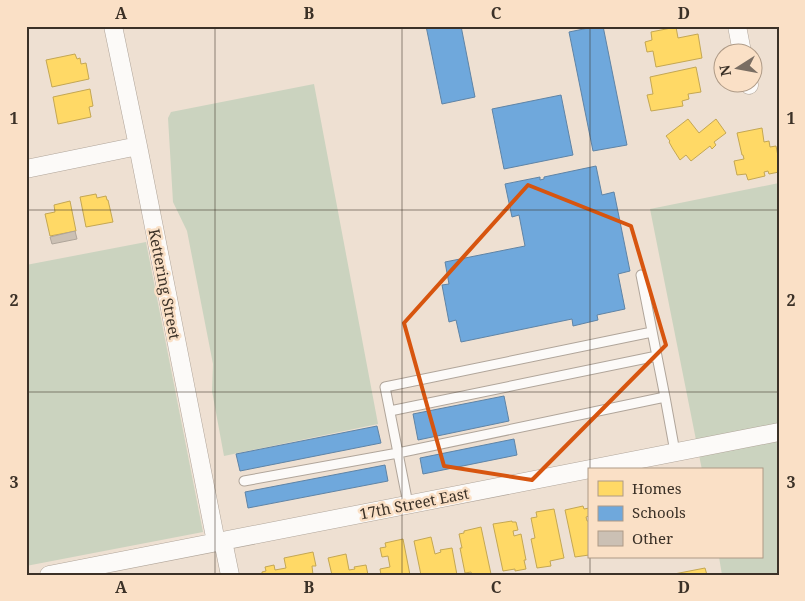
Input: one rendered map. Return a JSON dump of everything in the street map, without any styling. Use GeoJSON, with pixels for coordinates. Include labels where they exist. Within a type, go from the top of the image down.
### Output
{"type":"FeatureCollection","features":[{"type":"Feature","properties":{"kind":"street","name":"Kettering Street"},"geometry":{"type":"LineString","coordinates":[[113,26],[220,541],[230,575]]}},
{"type":"Feature","properties":{"kind":"street"},"geometry":{"type":"LineString","coordinates":[[737,26],[740,42]]}},
{"type":"Feature","properties":{"kind":"street"},"geometry":{"type":"LineString","coordinates":[[26,169],[138,146]]}},
{"type":"Feature","properties":{"kind":"street","name":"17th Street East"},"geometry":{"type":"LineString","coordinates":[[593,468],[779,432]]}},
{"type":"Feature","properties":{"kind":"street","name":"17th Street East"},"geometry":{"type":"LineString","coordinates":[[49,575],[588,469]]}},
{"type":"Feature","properties":{"kind":"lane"},"geometry":{"type":"LineString","coordinates":[[641,275],[675,452]]}},
{"type":"Feature","properties":{"kind":"lane"},"geometry":{"type":"LineString","coordinates":[[408,504],[385,387],[652,332]]}},
{"type":"Feature","properties":{"kind":"lane"},"geometry":{"type":"LineString","coordinates":[[390,411],[657,356]]}},
{"type":"Feature","properties":{"kind":"lane"},"geometry":{"type":"LineString","coordinates":[[244,481],[398,453],[665,398]]}},
{"type":"Feature","properties":{"kind":"highlighted area"},"geometry":{"type":"Polygon","coordinates":[[[528,185],[631,226],[666,345],[532,480],[444,466],[404,323],[528,185]]]}},
{"type":"Feature","properties":{"kind":"green space"},"geometry":{"type":"Polygon","coordinates":[[[314,84],[378,424],[224,456],[212,391],[213,364],[187,231],[173,202],[168,118],[171,112],[314,84]]]}},
{"type":"Feature","properties":{"kind":"green space"},"geometry":{"type":"Polygon","coordinates":[[[779,183],[779,575],[722,575],[719,558],[762,558],[762,468],[702,468],[650,209],[779,183]]]}},
{"type":"Feature","properties":{"kind":"green space"},"geometry":{"type":"Polygon","coordinates":[[[146,242],[203,532],[26,566],[26,265],[146,242]]]}},
{"type":"Feature","properties":{"kind":"building: Homes"},"geometry":{"type":"Polygon","coordinates":[[[676,27],[678,38],[698,34],[702,58],[656,67],[653,51],[647,52],[645,42],[652,40],[651,32],[676,27]]]}},
{"type":"Feature","properties":{"kind":"building: Homes"},"geometry":{"type":"Polygon","coordinates":[[[75,54],[77,59],[80,58],[81,64],[86,63],[89,79],[52,87],[46,60],[75,54]]]}},
{"type":"Feature","properties":{"kind":"building: Homes"},"geometry":{"type":"Polygon","coordinates":[[[696,67],[701,92],[688,94],[689,99],[682,101],[683,106],[651,111],[647,95],[653,94],[650,77],[696,67]]]}},
{"type":"Feature","properties":{"kind":"building: Homes"},"geometry":{"type":"Polygon","coordinates":[[[90,89],[93,106],[89,107],[91,117],[58,124],[53,97],[90,89]]]}},
{"type":"Feature","properties":{"kind":"building: Homes"},"geometry":{"type":"Polygon","coordinates":[[[688,119],[699,133],[716,119],[726,133],[714,142],[716,145],[712,149],[710,146],[691,161],[686,155],[680,160],[666,136],[688,119]]]}},
{"type":"Feature","properties":{"kind":"building: Homes"},"geometry":{"type":"Polygon","coordinates":[[[762,128],[764,142],[769,141],[770,147],[776,146],[779,172],[769,174],[768,171],[764,172],[765,176],[748,180],[746,174],[737,175],[734,161],[744,159],[737,133],[762,128]]]}},
{"type":"Feature","properties":{"kind":"building: Homes"},"geometry":{"type":"Polygon","coordinates":[[[96,194],[97,198],[106,196],[113,222],[86,227],[80,197],[96,194]]]}},
{"type":"Feature","properties":{"kind":"building: Homes"},"geometry":{"type":"Polygon","coordinates":[[[70,201],[76,231],[50,236],[45,214],[55,212],[54,205],[70,201]]]}},
{"type":"Feature","properties":{"kind":"building: Homes"},"geometry":{"type":"Polygon","coordinates":[[[583,506],[584,509],[588,508],[588,516],[586,517],[588,521],[588,555],[575,557],[565,510],[583,506]]]}},
{"type":"Feature","properties":{"kind":"building: Homes"},"geometry":{"type":"Polygon","coordinates":[[[554,509],[564,558],[550,561],[551,566],[537,568],[531,539],[535,538],[531,518],[537,517],[536,512],[554,509]]]}},
{"type":"Feature","properties":{"kind":"building: Homes"},"geometry":{"type":"Polygon","coordinates":[[[516,522],[518,530],[513,531],[514,536],[521,534],[526,569],[503,571],[493,524],[516,522]]]}},
{"type":"Feature","properties":{"kind":"building: Homes"},"geometry":{"type":"Polygon","coordinates":[[[481,527],[491,574],[472,575],[471,572],[465,573],[459,534],[481,527]]]}},
{"type":"Feature","properties":{"kind":"building: Homes"},"geometry":{"type":"Polygon","coordinates":[[[431,537],[435,554],[441,552],[440,550],[452,548],[457,575],[421,575],[414,541],[431,537]]]}},
{"type":"Feature","properties":{"kind":"building: Homes"},"geometry":{"type":"Polygon","coordinates":[[[403,539],[410,575],[381,575],[380,569],[390,567],[388,556],[382,557],[380,548],[386,547],[385,543],[403,539]]]}},
{"type":"Feature","properties":{"kind":"building: Homes"},"geometry":{"type":"Polygon","coordinates":[[[313,552],[316,566],[312,566],[313,575],[262,575],[262,572],[266,571],[265,567],[274,565],[275,570],[286,568],[284,558],[313,552]]]}},
{"type":"Feature","properties":{"kind":"building: Homes"},"geometry":{"type":"Polygon","coordinates":[[[346,554],[349,570],[366,565],[368,575],[332,575],[328,558],[346,554]]]}},
{"type":"Feature","properties":{"kind":"building: Homes"},"geometry":{"type":"Polygon","coordinates":[[[705,568],[707,575],[669,575],[705,568]]]}},
{"type":"Feature","properties":{"kind":"building: Schools"},"geometry":{"type":"Polygon","coordinates":[[[426,26],[461,26],[475,97],[442,104],[426,26]]]}},
{"type":"Feature","properties":{"kind":"building: Schools"},"geometry":{"type":"Polygon","coordinates":[[[603,26],[627,145],[593,151],[569,32],[603,26]]]}},
{"type":"Feature","properties":{"kind":"building: Schools"},"geometry":{"type":"Polygon","coordinates":[[[561,95],[573,155],[504,169],[492,109],[561,95]]]}},
{"type":"Feature","properties":{"kind":"building: Schools"},"geometry":{"type":"Polygon","coordinates":[[[596,166],[602,195],[614,192],[630,271],[618,274],[625,309],[597,315],[598,320],[573,326],[572,319],[461,342],[456,320],[449,322],[442,285],[449,284],[445,262],[525,246],[519,215],[512,217],[505,184],[540,177],[540,180],[544,179],[544,177],[596,166]]]}},
{"type":"Feature","properties":{"kind":"building: Schools"},"geometry":{"type":"Polygon","coordinates":[[[504,396],[509,421],[418,440],[413,414],[504,396]]]}},
{"type":"Feature","properties":{"kind":"building: Schools"},"geometry":{"type":"Polygon","coordinates":[[[377,426],[381,443],[240,471],[236,454],[377,426]]]}},
{"type":"Feature","properties":{"kind":"building: Schools"},"geometry":{"type":"Polygon","coordinates":[[[514,439],[517,455],[423,474],[420,458],[514,439]]]}},
{"type":"Feature","properties":{"kind":"building: Schools"},"geometry":{"type":"Polygon","coordinates":[[[385,465],[388,481],[248,508],[245,492],[385,465]]]}},
{"type":"Feature","properties":{"kind":"building: Other"},"geometry":{"type":"Polygon","coordinates":[[[75,231],[77,239],[52,244],[50,237],[75,231]]]}}]}
